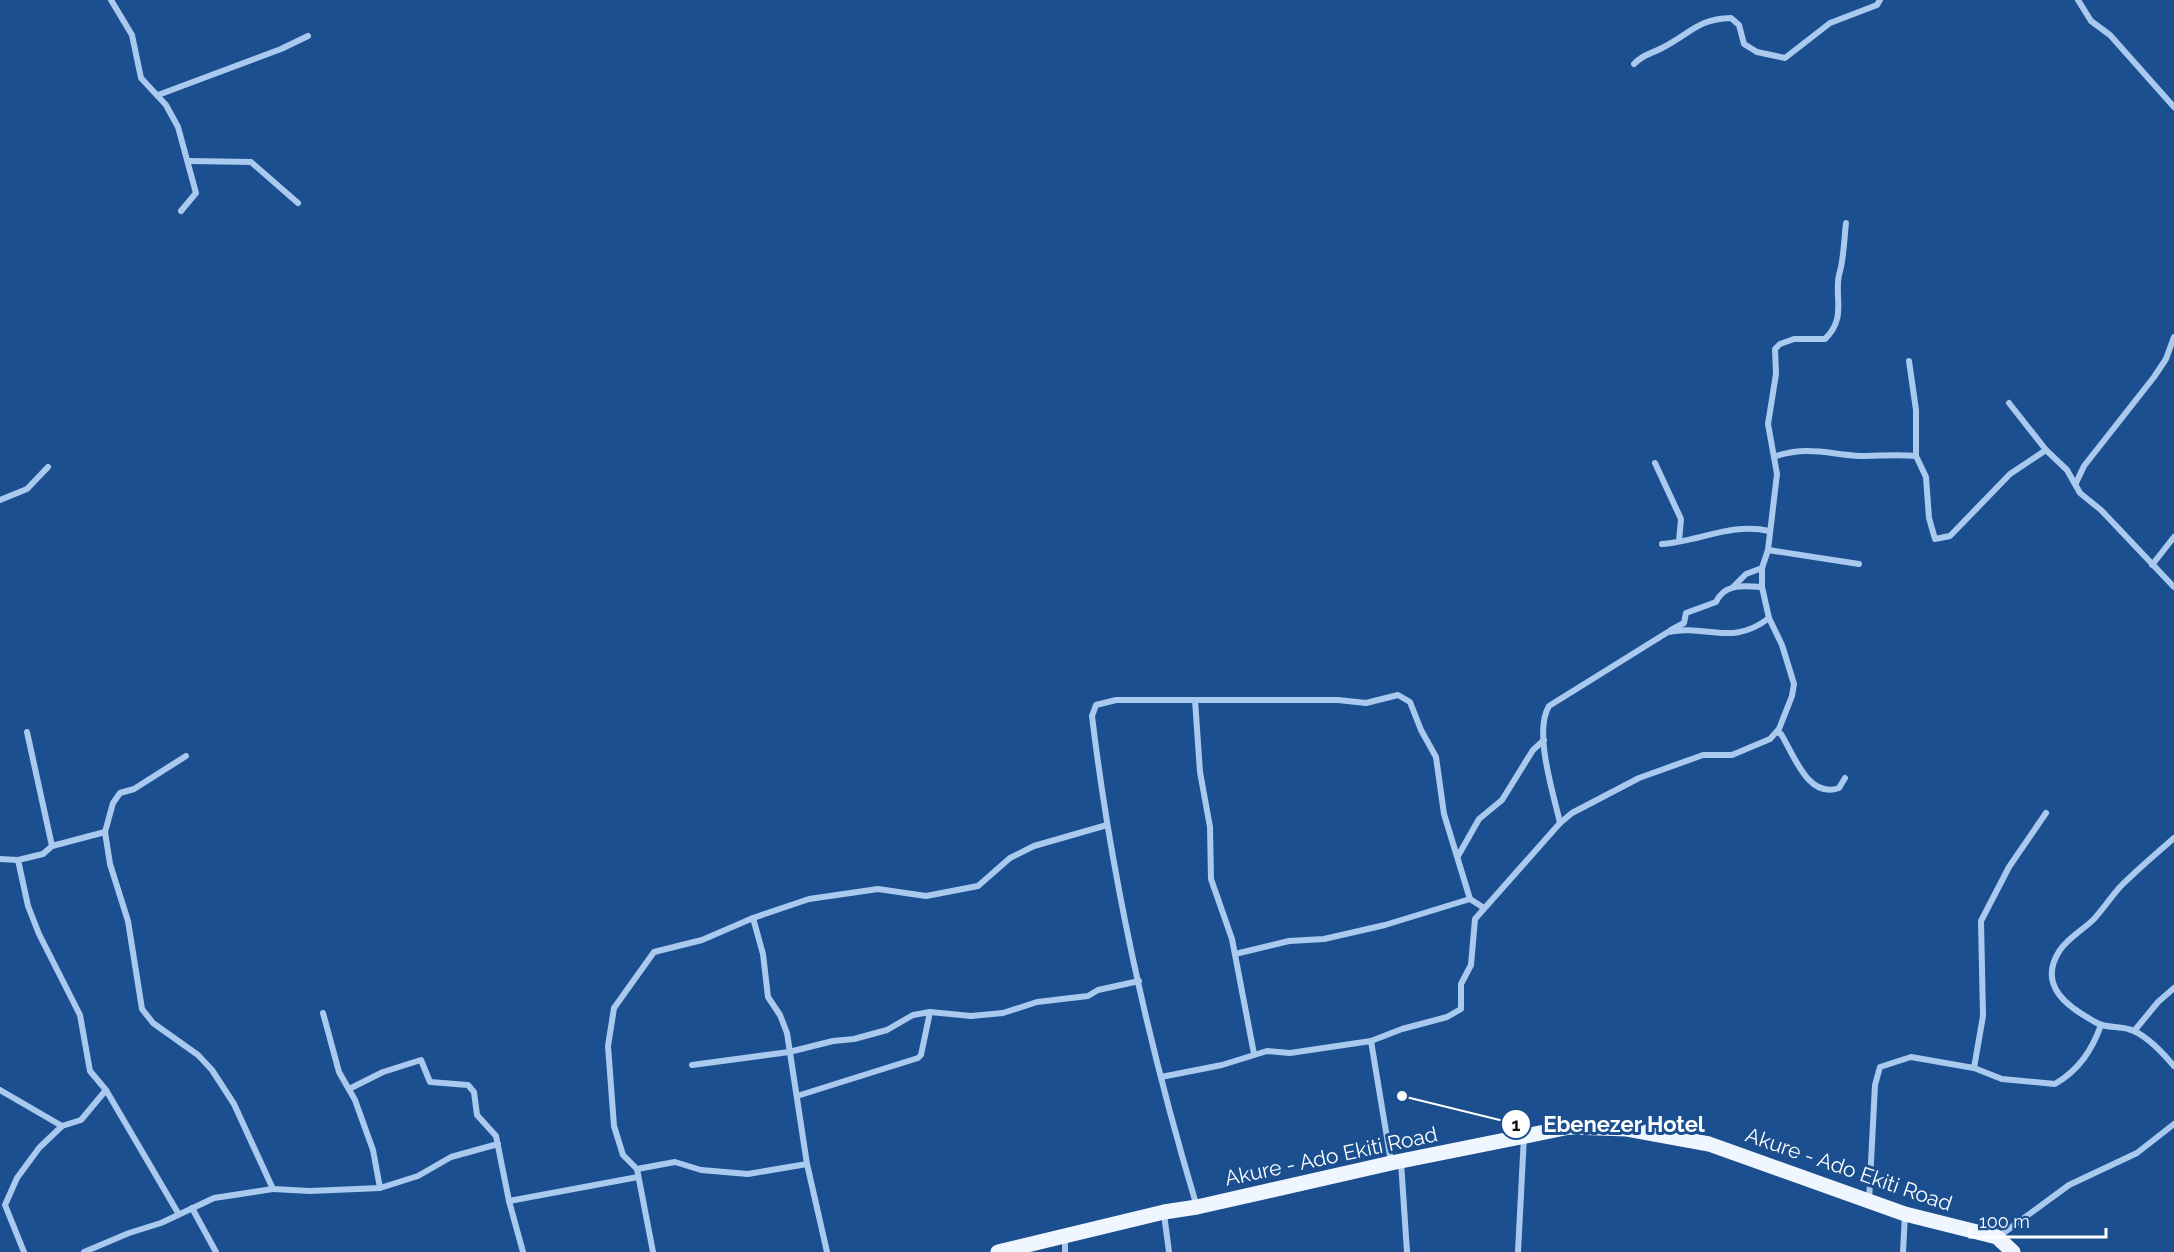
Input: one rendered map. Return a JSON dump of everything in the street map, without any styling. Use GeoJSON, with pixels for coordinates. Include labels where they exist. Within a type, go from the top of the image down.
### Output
{"type":"FeatureCollection","features":[{"type":"Feature","properties":{"kind":"main road","name":"Akure - Ado Ekiti Road"},"geometry":{"type":"LineString","coordinates":[[998,1252],[1065,1244],[1164,1212],[1197,1207],[1396,1162],[1570,1127],[1627,1129],[1709,1144],[1905,1214],[1997,1238],[2013,1252]]}},
{"type":"Feature","properties":{"kind":"street"},"geometry":{"type":"LineString","coordinates":[[111,0],[136,45],[141,78],[158,95],[178,127],[190,161],[196,193],[182,211]]}},
{"type":"Feature","properties":{"kind":"street"},"geometry":{"type":"LineString","coordinates":[[1634,64],[1643,54],[1662,48],[1700,22],[1717,18],[1731,18],[1738,25],[1744,44],[1757,52],[1785,57],[1830,23],[1877,5],[1880,0]]}},
{"type":"Feature","properties":{"kind":"street"},"geometry":{"type":"LineString","coordinates":[[2078,0],[2091,21],[2110,35],[2174,107]]}},
{"type":"Feature","properties":{"kind":"street"},"geometry":{"type":"LineString","coordinates":[[158,95],[281,49],[308,36]]}},
{"type":"Feature","properties":{"kind":"street"},"geometry":{"type":"LineString","coordinates":[[190,161],[251,162],[298,203]]}},
{"type":"Feature","properties":{"kind":"street"},"geometry":{"type":"LineString","coordinates":[[1161,1077],[1238,1061],[1254,1054],[1290,1053],[1371,1041],[1402,1029],[1448,1017],[1461,1009],[1461,984],[1471,965],[1474,925],[1484,908],[1536,854],[1560,823],[1572,813],[1639,778],[1703,755],[1732,755],[1770,739],[1777,732],[1794,689],[1786,655],[1769,618],[1762,587],[1762,568],[1768,550],[1777,474],[1776,456],[1768,424],[1776,374],[1775,349],[1786,341],[1825,339],[1829,335],[1839,311],[1839,275],[1846,223]]}},
{"type":"Feature","properties":{"kind":"street"},"geometry":{"type":"LineString","coordinates":[[2076,483],[2084,466],[2166,359],[2174,337]]}},
{"type":"Feature","properties":{"kind":"street"},"geometry":{"type":"LineString","coordinates":[[1909,361],[1916,410],[1917,456],[1926,477],[1929,518],[1935,539],[1942,540],[1950,536],[2010,474],[2046,450]]}},
{"type":"Feature","properties":{"kind":"street"},"geometry":{"type":"LineString","coordinates":[[2008,403],[2076,483],[2080,493],[2102,510],[2174,587]]}},
{"type":"Feature","properties":{"kind":"street"},"geometry":{"type":"LineString","coordinates":[[1776,456],[1813,449],[1854,455],[1894,453],[1917,456]]}},
{"type":"Feature","properties":{"kind":"street"},"geometry":{"type":"LineString","coordinates":[[1655,463],[1681,519],[1679,541]]}},
{"type":"Feature","properties":{"kind":"street"},"geometry":{"type":"LineString","coordinates":[[0,500],[27,489],[48,467]]}},
{"type":"Feature","properties":{"kind":"street"},"geometry":{"type":"LineString","coordinates":[[1662,544],[1743,528],[1769,531]]}},
{"type":"Feature","properties":{"kind":"street"},"geometry":{"type":"LineString","coordinates":[[2152,565],[2174,537]]}},
{"type":"Feature","properties":{"kind":"street"},"geometry":{"type":"LineString","coordinates":[[1768,550],[1859,564]]}},
{"type":"Feature","properties":{"kind":"street"},"geometry":{"type":"LineString","coordinates":[[1560,823],[1544,740],[1544,717],[1549,706],[1684,623],[1686,613],[1716,602],[1719,596],[1746,574],[1762,568]]}},
{"type":"Feature","properties":{"kind":"street"},"geometry":{"type":"LineString","coordinates":[[1734,586],[1762,587]]}},
{"type":"Feature","properties":{"kind":"street"},"geometry":{"type":"LineString","coordinates":[[1668,632],[1694,629],[1725,635],[1750,629],[1769,618]]}},
{"type":"Feature","properties":{"kind":"street"},"geometry":{"type":"LineString","coordinates":[[1197,1207],[1161,1077],[1107,825],[1092,716],[1096,705],[1116,700],[1338,700],[1366,703],[1391,696],[1406,699],[1436,757],[1444,814],[1470,899],[1484,908]]}},
{"type":"Feature","properties":{"kind":"street"},"geometry":{"type":"LineString","coordinates":[[1195,700],[1200,772],[1208,802],[1211,879],[1226,915],[1254,1054]]}},
{"type":"Feature","properties":{"kind":"street"},"geometry":{"type":"LineString","coordinates":[[27,732],[51,846]]}},
{"type":"Feature","properties":{"kind":"street"},"geometry":{"type":"LineString","coordinates":[[1777,732],[1781,734],[1810,782],[1818,788],[1826,791],[1839,788],[1845,778]]}},
{"type":"Feature","properties":{"kind":"street"},"geometry":{"type":"LineString","coordinates":[[1458,856],[1479,819],[1502,800],[1533,750],[1544,740]]}},
{"type":"Feature","properties":{"kind":"street"},"geometry":{"type":"LineString","coordinates":[[186,756],[134,789],[120,793],[114,803],[105,832],[110,864],[128,921],[142,1009],[153,1023],[198,1055],[212,1070],[234,1104],[273,1189]]}},
{"type":"Feature","properties":{"kind":"street"},"geometry":{"type":"LineString","coordinates":[[1974,1068],[1983,1016],[1981,921],[2009,867],[2046,813]]}},
{"type":"Feature","properties":{"kind":"street"},"geometry":{"type":"LineString","coordinates":[[653,1252],[637,1168],[623,1155],[614,1126],[609,1046],[614,1008],[654,952],[702,940],[753,918],[809,899],[878,890],[926,896],[978,886],[1010,858],[1034,846],[1107,825]]}},
{"type":"Feature","properties":{"kind":"street"},"geometry":{"type":"LineString","coordinates":[[0,859],[18,860],[43,854],[51,846],[105,832]]}},
{"type":"Feature","properties":{"kind":"street"},"geometry":{"type":"LineString","coordinates":[[2174,838],[2119,888],[2092,921],[2072,936],[2060,950],[2054,963],[2054,984],[2062,1001],[2073,1010],[2101,1025],[2135,1030],[2174,1065]]}},
{"type":"Feature","properties":{"kind":"street"},"geometry":{"type":"LineString","coordinates":[[18,860],[28,906],[39,934],[80,1015],[90,1071],[106,1090],[178,1214]]}},
{"type":"Feature","properties":{"kind":"street"},"geometry":{"type":"LineString","coordinates":[[1235,954],[1289,941],[1324,939],[1375,927],[1470,899]]}},
{"type":"Feature","properties":{"kind":"street"},"geometry":{"type":"LineString","coordinates":[[753,918],[763,954],[768,997],[784,1023],[807,1164],[827,1252]]}},
{"type":"Feature","properties":{"kind":"street"},"geometry":{"type":"LineString","coordinates":[[692,1065],[789,1052],[886,1030],[913,1015],[930,1012],[971,1016],[1003,1013],[1037,1002],[1088,996],[1098,990],[1139,981]]}},
{"type":"Feature","properties":{"kind":"street"},"geometry":{"type":"LineString","coordinates":[[2135,1030],[2150,1011],[2174,988]]}},
{"type":"Feature","properties":{"kind":"street"},"geometry":{"type":"LineString","coordinates":[[796,1096],[918,1058],[921,1055],[930,1012]]}},
{"type":"Feature","properties":{"kind":"street"},"geometry":{"type":"LineString","coordinates":[[323,1013],[339,1072],[349,1089],[373,1149],[380,1188]]}},
{"type":"Feature","properties":{"kind":"street"},"geometry":{"type":"LineString","coordinates":[[1869,1201],[1875,1085],[1880,1067],[1911,1057],[1974,1068],[2002,1079],[2055,1084],[2074,1070],[2092,1049],[2101,1025]]}},
{"type":"Feature","properties":{"kind":"street"},"geometry":{"type":"LineString","coordinates":[[1371,1041],[1396,1162],[1407,1252]]}},
{"type":"Feature","properties":{"kind":"street"},"geometry":{"type":"LineString","coordinates":[[349,1089],[383,1072],[421,1060],[430,1082],[463,1083],[471,1088],[477,1115],[492,1129],[498,1144],[509,1201],[523,1252]]}},
{"type":"Feature","properties":{"kind":"street"},"geometry":{"type":"LineString","coordinates":[[0,1090],[62,1126]]}},
{"type":"Feature","properties":{"kind":"street"},"geometry":{"type":"LineString","coordinates":[[24,1252],[3,1204],[28,1162],[62,1126],[81,1120],[106,1090]]}},
{"type":"Feature","properties":{"kind":"street"},"geometry":{"type":"LineString","coordinates":[[1997,1238],[2069,1185],[2137,1153],[2174,1124]]}},
{"type":"Feature","properties":{"kind":"street"},"geometry":{"type":"LineString","coordinates":[[1518,1252],[1524,1135]]}},
{"type":"Feature","properties":{"kind":"street"},"geometry":{"type":"LineString","coordinates":[[84,1252],[229,1194],[273,1189],[310,1191],[380,1188],[418,1176],[452,1156],[498,1144]]}},
{"type":"Feature","properties":{"kind":"street"},"geometry":{"type":"LineString","coordinates":[[637,1168],[675,1162],[701,1170],[748,1174],[807,1164]]}},
{"type":"Feature","properties":{"kind":"street"},"geometry":{"type":"LineString","coordinates":[[509,1201],[638,1177]]}},
{"type":"Feature","properties":{"kind":"street"},"geometry":{"type":"LineString","coordinates":[[192,1208],[216,1252]]}},
{"type":"Feature","properties":{"kind":"street"},"geometry":{"type":"LineString","coordinates":[[1164,1212],[1169,1252]]}},
{"type":"Feature","properties":{"kind":"street"},"geometry":{"type":"LineString","coordinates":[[1903,1252],[1905,1214]]}},
{"type":"Feature","properties":{"kind":"place","name":"Ebenezer Hotel"},"geometry":{"type":"Point","coordinates":[1402,1096]}}]}
